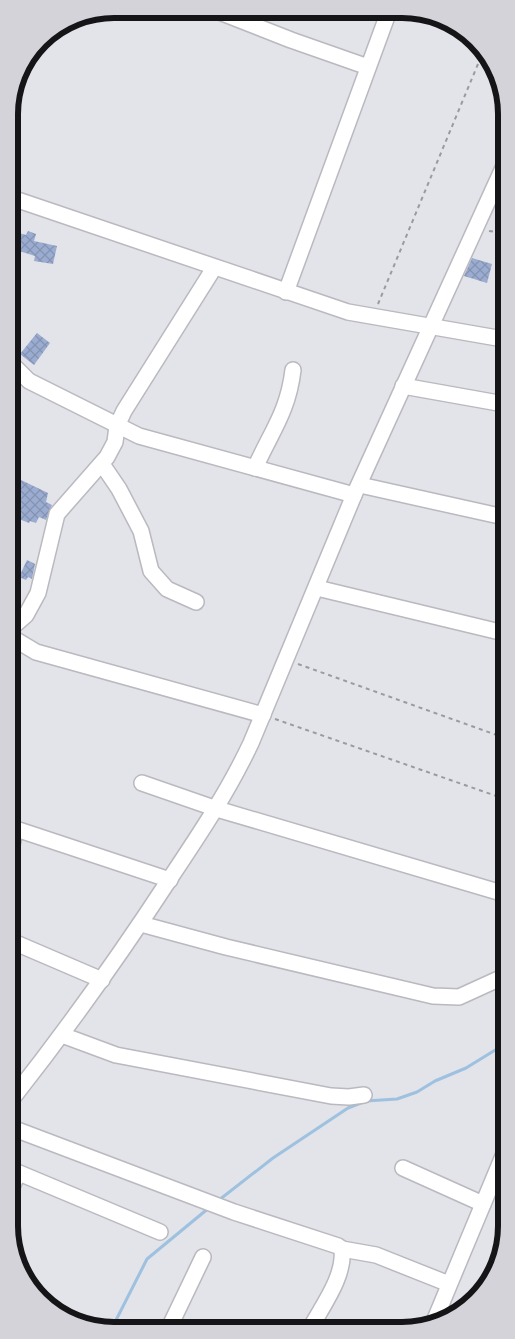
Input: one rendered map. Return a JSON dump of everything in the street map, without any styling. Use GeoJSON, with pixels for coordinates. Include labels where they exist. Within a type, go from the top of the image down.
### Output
{"type":"FeatureCollection","features":[{"type":"Feature","properties":{"kind":"street"},"geometry":{"type":"LineString","coordinates":[[235,18],[368,67]]}},
{"type":"Feature","properties":{"kind":"street"},"geometry":{"type":"LineString","coordinates":[[286,292],[386,18]]}},
{"type":"Feature","properties":{"kind":"street"},"geometry":{"type":"LineString","coordinates":[[18,1091],[62,1035],[141,924],[217,809],[235,777],[263,715],[357,490],[498,179]]}},
{"type":"Feature","properties":{"kind":"street"},"geometry":{"type":"LineString","coordinates":[[18,200],[286,292],[372,318],[498,338]]}},
{"type":"Feature","properties":{"kind":"street"},"geometry":{"type":"LineString","coordinates":[[18,622],[26,615],[38,593],[57,514],[102,464],[115,442],[117,426],[214,268]]}},
{"type":"Feature","properties":{"kind":"street"},"geometry":{"type":"LineString","coordinates":[[255,468],[277,428],[287,404],[293,370]]}},
{"type":"Feature","properties":{"kind":"street"},"geometry":{"type":"LineString","coordinates":[[18,371],[29,381],[117,426],[165,444],[255,468],[357,490],[498,516]]}},
{"type":"Feature","properties":{"kind":"street"},"geometry":{"type":"LineString","coordinates":[[403,386],[498,403]]}},
{"type":"Feature","properties":{"kind":"street"},"geometry":{"type":"LineString","coordinates":[[102,464],[119,489],[141,531],[151,571],[166,588],[196,602]]}},
{"type":"Feature","properties":{"kind":"street"},"geometry":{"type":"LineString","coordinates":[[316,588],[498,631]]}},
{"type":"Feature","properties":{"kind":"street"},"geometry":{"type":"LineString","coordinates":[[18,642],[36,652],[263,715]]}},
{"type":"Feature","properties":{"kind":"street"},"geometry":{"type":"LineString","coordinates":[[142,783],[217,809],[497,892]]}},
{"type":"Feature","properties":{"kind":"street"},"geometry":{"type":"LineString","coordinates":[[18,829],[170,880]]}},
{"type":"Feature","properties":{"kind":"street"},"geometry":{"type":"LineString","coordinates":[[141,924],[226,947],[433,996],[460,997],[497,980]]}},
{"type":"Feature","properties":{"kind":"street"},"geometry":{"type":"LineString","coordinates":[[18,944],[102,980]]}},
{"type":"Feature","properties":{"kind":"street"},"geometry":{"type":"LineString","coordinates":[[62,1035],[116,1055],[331,1096],[349,1097],[364,1094]]}},
{"type":"Feature","properties":{"kind":"street"},"geometry":{"type":"LineString","coordinates":[[18,1130],[234,1212],[317,1238],[342,1249],[376,1255],[449,1284]]}},
{"type":"Feature","properties":{"kind":"street"},"geometry":{"type":"LineString","coordinates":[[403,1168],[483,1204]]}},
{"type":"Feature","properties":{"kind":"street"},"geometry":{"type":"LineString","coordinates":[[438,1314],[497,1171]]}},
{"type":"Feature","properties":{"kind":"street"},"geometry":{"type":"LineString","coordinates":[[18,1179],[160,1232]]}},
{"type":"Feature","properties":{"kind":"street"},"geometry":{"type":"LineString","coordinates":[[314,1322],[335,1281],[343,1258],[342,1249]]}},
{"type":"Feature","properties":{"kind":"street"},"geometry":{"type":"LineString","coordinates":[[172,1322],[203,1257]]}},
{"type":"Feature","properties":{"kind":"path"},"geometry":{"type":"LineString","coordinates":[[372,318],[480,59]]}},
{"type":"Feature","properties":{"kind":"path"},"geometry":{"type":"LineString","coordinates":[[286,660],[497,735]]}},
{"type":"Feature","properties":{"kind":"path"},"geometry":{"type":"LineString","coordinates":[[263,715],[497,796]]}},
{"type":"Feature","properties":{"kind":"building"},"geometry":{"type":"Polygon","coordinates":[[[28,231],[36,234],[34,241],[57,246],[53,264],[34,261],[35,256],[18,251],[19,233],[26,235],[28,231]]]}},
{"type":"Feature","properties":{"kind":"building"},"geometry":{"type":"Polygon","coordinates":[[[472,258],[492,264],[487,283],[464,276],[472,258]]]}},
{"type":"Feature","properties":{"kind":"building"},"geometry":{"type":"Polygon","coordinates":[[[37,333],[50,343],[34,365],[20,354],[37,333]]]}},
{"type":"Feature","properties":{"kind":"building"},"geometry":{"type":"Polygon","coordinates":[[[21,480],[48,493],[46,502],[52,505],[46,520],[39,517],[36,523],[30,521],[29,523],[19,519],[21,514],[18,513],[20,503],[18,502],[18,486],[21,480]]]}},
{"type":"Feature","properties":{"kind":"building"},"geometry":{"type":"Polygon","coordinates":[[[27,560],[35,564],[32,579],[28,577],[26,580],[19,577],[27,560]]]}},
{"type":"Feature","properties":{"kind":"waterway"},"geometry":{"type":"LineString","coordinates":[[219,1200],[273,1158],[348,1108],[366,1101],[397,1099],[417,1092],[435,1081],[466,1068],[497,1049]]}},
{"type":"Feature","properties":{"kind":"waterway"},"geometry":{"type":"LineString","coordinates":[[115,1322],[147,1259],[210,1207]]}}]}
